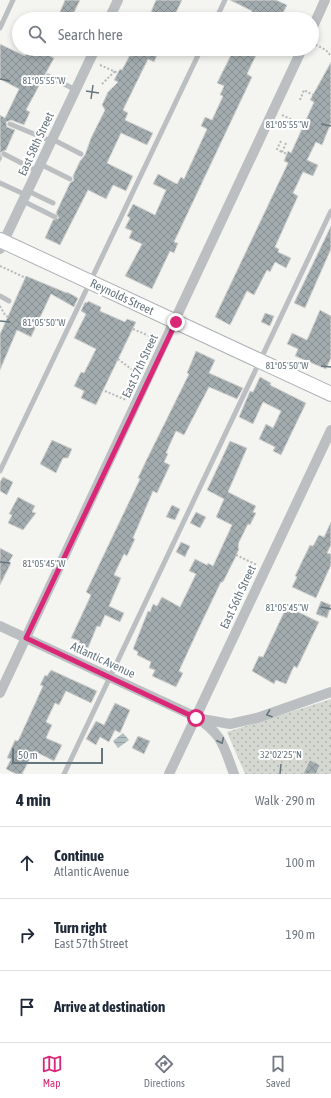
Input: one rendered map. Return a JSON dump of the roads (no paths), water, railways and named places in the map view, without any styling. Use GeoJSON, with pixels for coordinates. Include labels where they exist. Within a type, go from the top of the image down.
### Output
{"type":"FeatureCollection","features":[{"type":"Feature","properties":{"kind":"street"},"geometry":{"type":"LineString","coordinates":[[319,13],[325,0]]}},
{"type":"Feature","properties":{"kind":"street"},"geometry":{"type":"LineString","coordinates":[[112,12],[116,1]]}},
{"type":"Feature","properties":{"kind":"street","name":"East 58th Street"},"geometry":{"type":"LineString","coordinates":[[1,243],[92,56]]}},
{"type":"Feature","properties":{"kind":"street","name":"East 57th Street"},"geometry":{"type":"LineString","coordinates":[[0,693],[176,322],[299,56]]}},
{"type":"Feature","properties":{"kind":"street","name":"Reynolds Street"},"geometry":{"type":"LineString","coordinates":[[1,243],[331,394]]}},
{"type":"Feature","properties":{"kind":"street","name":"East 56th Street"},"geometry":{"type":"LineString","coordinates":[[169,774],[331,430]]}},
{"type":"Feature","properties":{"kind":"street","name":"Atlantic Avenue"},"geometry":{"type":"LineString","coordinates":[[0,626],[196,718],[212,728],[219,737],[234,774]]}},
{"type":"Feature","properties":{"kind":"street","name":"Atlantic Avenue"},"geometry":{"type":"LineString","coordinates":[[196,718],[230,724],[257,718],[331,692]]}},
{"type":"Feature","properties":{"kind":"lane"},"geometry":{"type":"LineString","coordinates":[[0,28],[13,0]]}},
{"type":"Feature","properties":{"kind":"lane"},"geometry":{"type":"LineString","coordinates":[[219,12],[225,0]]}},
{"type":"Feature","properties":{"kind":"lane"},"geometry":{"type":"LineString","coordinates":[[0,471],[198,56]]}},
{"type":"Feature","properties":{"kind":"lane"},"geometry":{"type":"LineString","coordinates":[[48,76],[76,90]]}},
{"type":"Feature","properties":{"kind":"lane"},"geometry":{"type":"LineString","coordinates":[[10,124],[52,140],[82,154]]}},
{"type":"Feature","properties":{"kind":"lane"},"geometry":{"type":"LineString","coordinates":[[4,154],[70,180]]}},
{"type":"Feature","properties":{"kind":"lane"},"geometry":{"type":"LineString","coordinates":[[0,183],[25,196],[55,217]]}},
{"type":"Feature","properties":{"kind":"lane"},"geometry":{"type":"LineString","coordinates":[[25,196],[53,203]]}},
{"type":"Feature","properties":{"kind":"lane"},"geometry":{"type":"LineString","coordinates":[[64,774],[331,211]]}},
{"type":"Feature","properties":{"kind":"lane"},"geometry":{"type":"LineString","coordinates":[[0,296],[9,301]]}}]}
